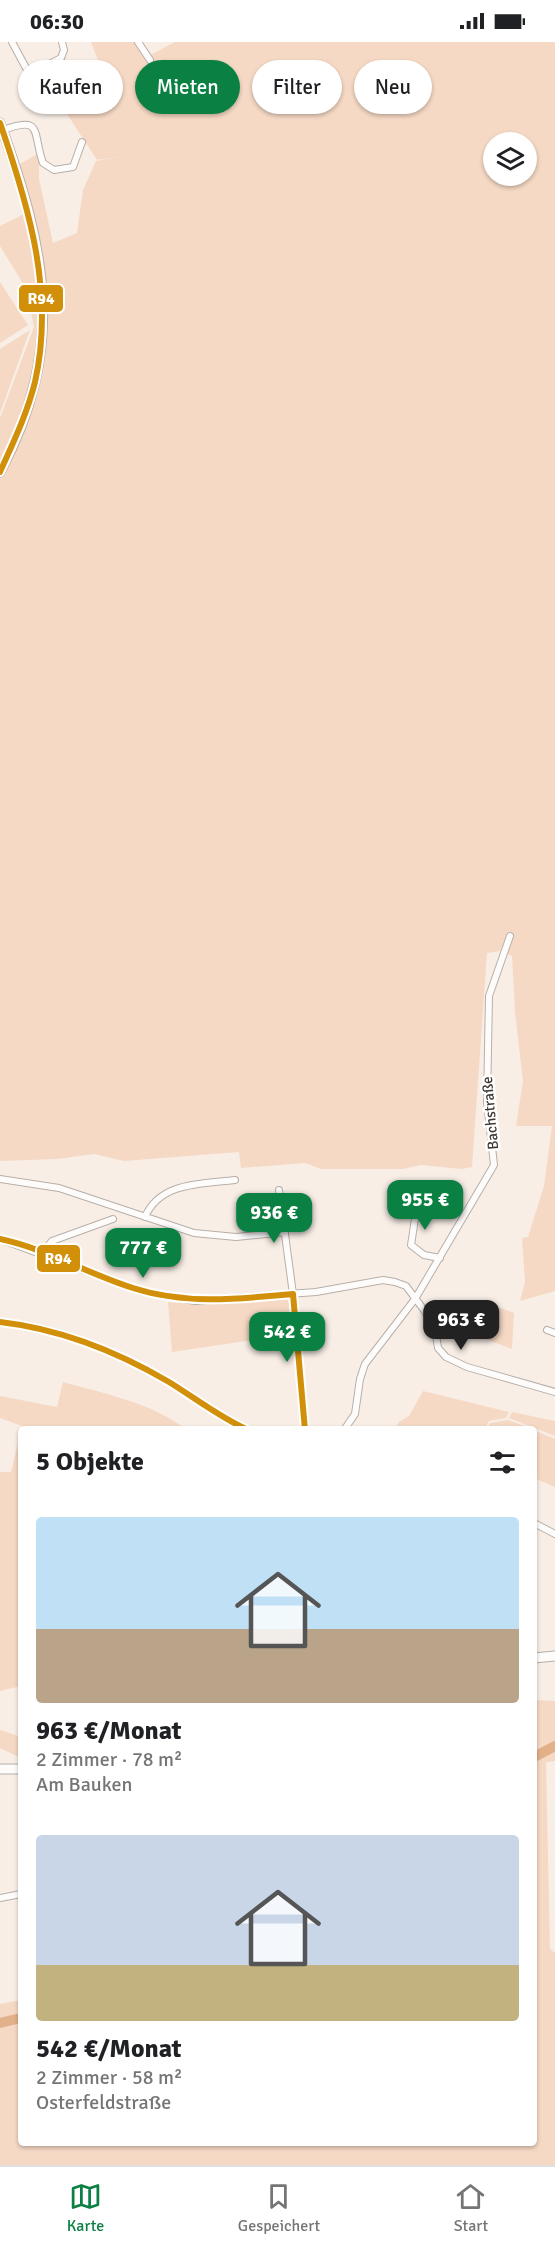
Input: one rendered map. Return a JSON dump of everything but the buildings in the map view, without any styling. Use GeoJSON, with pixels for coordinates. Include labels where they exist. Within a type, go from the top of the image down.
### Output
{"type":"FeatureCollection","features":[{"type":"Feature","properties":{"kind":"main road"},"geometry":{"type":"LineString","coordinates":[[0,472],[33,395],[42,349],[43,301],[39,252],[32,221],[1,128]]}},
{"type":"Feature","properties":{"kind":"main road"},"geometry":{"type":"LineString","coordinates":[[537,1658],[555,1656]]}},
{"type":"Feature","properties":{"kind":"main road"},"geometry":{"type":"LineString","coordinates":[[0,1769],[18,1769]]}},
{"type":"Feature","properties":{"kind":"street"},"geometry":{"type":"LineString","coordinates":[[12,42],[26,68],[34,72],[61,58],[64,50],[62,42]]}},
{"type":"Feature","properties":{"kind":"street"},"geometry":{"type":"LineString","coordinates":[[138,42],[150,60]]}},
{"type":"Feature","properties":{"kind":"street"},"geometry":{"type":"LineString","coordinates":[[1,128],[20,123],[31,127],[38,136],[43,163],[54,170],[73,167],[82,142]]}},
{"type":"Feature","properties":{"kind":"street","name":"Bachstraße"},"geometry":{"type":"LineString","coordinates":[[347,1426],[355,1414],[360,1379],[365,1364],[415,1299],[494,1166],[487,1102],[489,996],[510,936]]}},
{"type":"Feature","properties":{"kind":"street"},"geometry":{"type":"LineString","coordinates":[[0,1179],[55,1187],[94,1198],[177,1229],[217,1237],[285,1232]]}},
{"type":"Feature","properties":{"kind":"street"},"geometry":{"type":"LineString","coordinates":[[145,1217],[149,1206],[165,1192],[182,1187],[235,1180]]}},
{"type":"Feature","properties":{"kind":"street"},"geometry":{"type":"LineString","coordinates":[[279,1190],[293,1294],[305,1426]]}},
{"type":"Feature","properties":{"kind":"street"},"geometry":{"type":"LineString","coordinates":[[418,1199],[411,1245],[413,1249],[424,1255],[440,1258]]}},
{"type":"Feature","properties":{"kind":"street"},"geometry":{"type":"LineString","coordinates":[[42,1253],[52,1241],[113,1219]]}},
{"type":"Feature","properties":{"kind":"street"},"geometry":{"type":"LineString","coordinates":[[0,1239],[122,1285],[175,1299],[212,1302],[293,1294],[383,1280],[406,1286],[435,1328],[438,1348],[446,1357],[467,1367],[555,1392]]}},
{"type":"Feature","properties":{"kind":"street"},"geometry":{"type":"LineString","coordinates":[[0,1322],[40,1328],[75,1337],[106,1350],[169,1382],[230,1426]]}},
{"type":"Feature","properties":{"kind":"street"},"geometry":{"type":"LineString","coordinates":[[547,1330],[555,1333]]}},
{"type":"Feature","properties":{"kind":"street"},"geometry":{"type":"LineString","coordinates":[[537,1525],[555,1534]]}},
{"type":"Feature","properties":{"kind":"street"},"geometry":{"type":"LineString","coordinates":[[0,1898],[18,1895]]}},
{"type":"Feature","properties":{"kind":"shaded area"},"geometry":{"type":"Polygon","coordinates":[[[91,42],[134,42],[145,58],[175,42],[555,42],[555,1291],[520,1301],[525,1282],[522,1238],[528,1237],[544,1186],[552,1126],[516,1126],[523,1081],[515,1012],[512,956],[506,953],[513,934],[509,931],[500,951],[487,953],[472,1167],[462,1169],[421,1165],[403,1169],[321,1169],[305,1163],[241,1168],[239,1152],[124,1161],[94,1154],[57,1159],[0,1161],[0,418],[34,327],[25,287],[0,246],[0,226],[32,210],[18,165],[39,153],[39,179],[53,243],[77,233],[83,190],[96,161],[117,157],[97,160],[67,114],[123,114],[123,68],[135,63],[135,114],[240,114],[240,60],[135,60],[135,63],[123,68],[123,60],[98,60],[91,42]]]}},
{"type":"Feature","properties":{"kind":"shaded area"},"geometry":{"type":"Polygon","coordinates":[[[0,282],[28,325],[0,343],[0,282]]]}},
{"type":"Feature","properties":{"kind":"shaded area"},"geometry":{"type":"Polygon","coordinates":[[[30,330],[0,413],[0,349],[30,330]]]}},
{"type":"Feature","properties":{"kind":"shaded area"},"geometry":{"type":"Polygon","coordinates":[[[288,1298],[292,1334],[172,1352],[168,1302],[203,1305],[288,1298]]]}},
{"type":"Feature","properties":{"kind":"shaded area"},"geometry":{"type":"Polygon","coordinates":[[[485,1302],[514,1313],[512,1349],[472,1334],[485,1302]]]}},
{"type":"Feature","properties":{"kind":"shaded area"},"geometry":{"type":"Polygon","coordinates":[[[63,1382],[142,1405],[181,1426],[22,1426],[0,1418],[0,1396],[57,1407],[63,1382]]]}},
{"type":"Feature","properties":{"kind":"shaded area"},"geometry":{"type":"Polygon","coordinates":[[[423,1391],[509,1412],[506,1418],[489,1421],[486,1426],[397,1426],[409,1416],[423,1391]]]}},
{"type":"Feature","properties":{"kind":"shaded area"},"geometry":{"type":"Polygon","coordinates":[[[512,1412],[555,1421],[555,1436],[537,1429],[537,1426],[529,1426],[509,1418],[512,1412]]]}},
{"type":"Feature","properties":{"kind":"shaded area"},"geometry":{"type":"Polygon","coordinates":[[[508,1420],[525,1426],[488,1426],[490,1423],[508,1420]]]}},
{"type":"Feature","properties":{"kind":"shaded area"},"geometry":{"type":"Polygon","coordinates":[[[537,1431],[555,1439],[555,1487],[537,1479],[537,1431]]]}},
{"type":"Feature","properties":{"kind":"shaded area"},"geometry":{"type":"Polygon","coordinates":[[[18,1443],[18,1687],[0,1691],[0,1472],[11,1472],[18,1443]]]}},
{"type":"Feature","properties":{"kind":"shaded area"},"geometry":{"type":"Polygon","coordinates":[[[537,1700],[555,1701],[555,1761],[546,1762],[550,1949],[555,1953],[555,2165],[0,2165],[0,2004],[18,2001],[18,2146],[537,2146],[537,1700]]]}},
{"type":"Feature","properties":{"kind":"shaded area"},"geometry":{"type":"Polygon","coordinates":[[[0,1730],[18,1736],[18,1757],[0,1748],[0,1730]]]}},
{"type":"Feature","properties":{"kind":"waterway"},"geometry":{"type":"LineString","coordinates":[[537,1755],[555,1746]]}},
{"type":"Feature","properties":{"kind":"waterway"},"geometry":{"type":"LineString","coordinates":[[0,2023],[18,2019]]}},
{"type":"Feature","properties":{"kind":"transit line","name":"R94"},"geometry":{"type":"LineString","coordinates":[[0,123],[21,187],[36,251],[42,316],[40,349],[32,394],[0,472]]}},
{"type":"Feature","properties":{"kind":"transit line","name":"R94"},"geometry":{"type":"LineString","coordinates":[[0,1239],[34,1249],[133,1288],[172,1297],[213,1299],[293,1294]]}},
{"type":"Feature","properties":{"kind":"transit line","name":"R94"},"geometry":{"type":"LineString","coordinates":[[293,1294],[305,1426]]}},
{"type":"Feature","properties":{"kind":"transit line","name":"R94"},"geometry":{"type":"LineString","coordinates":[[0,1322],[45,1330],[108,1351],[169,1382],[239,1426]]}}]}
